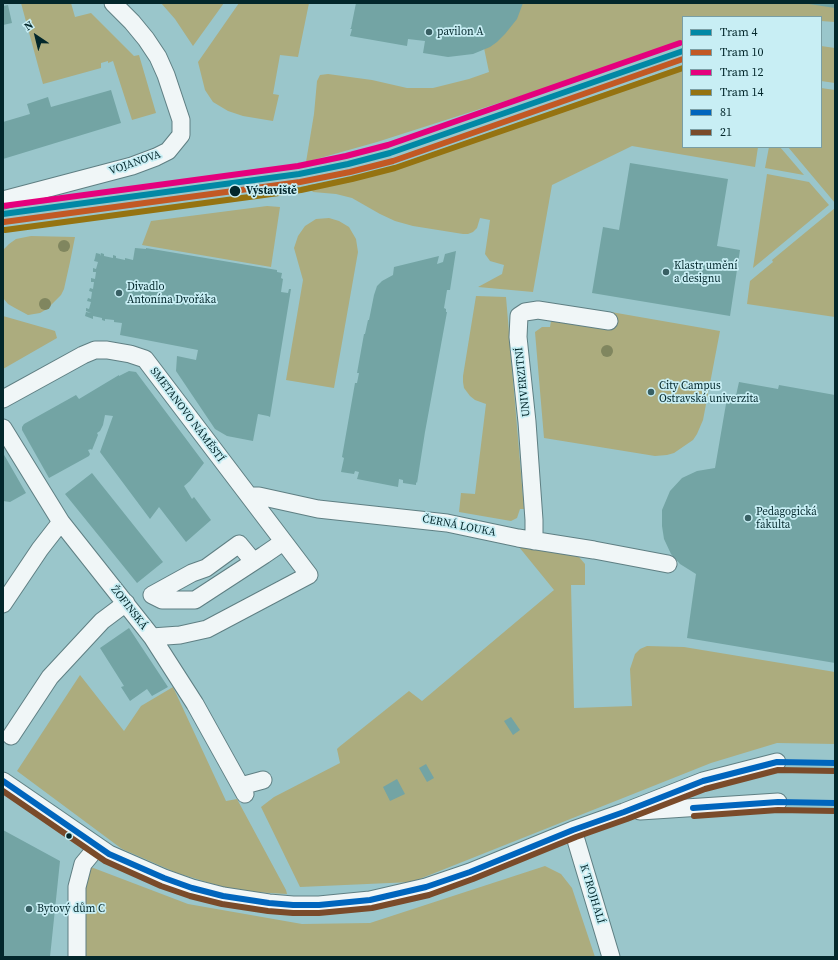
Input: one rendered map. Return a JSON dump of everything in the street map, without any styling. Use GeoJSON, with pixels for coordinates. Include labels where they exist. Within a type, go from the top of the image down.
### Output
{"type":"FeatureCollection","features":[{"type":"Feature","properties":{"kind":"street","name":"VOJANOVA"},"geometry":{"type":"LineString","coordinates":[[3,200],[132,166],[168,152],[181,135],[181,120],[166,75],[158,57],[132,22],[113,3]]}},
{"type":"Feature","properties":{"kind":"street","name":"UNIVERZITNÍ"},"geometry":{"type":"LineString","coordinates":[[534,541],[530,459],[518,337],[519,316],[525,312],[538,310],[609,321]]}},
{"type":"Feature","properties":{"kind":"street","name":"SMETANOVO NÁMĚSTÍ"},"geometry":{"type":"LineString","coordinates":[[3,399],[88,352],[95,350],[108,350],[139,356],[145,359],[309,575],[207,629],[180,635],[152,637]]}},
{"type":"Feature","properties":{"kind":"street","name":"ŽOFINSKÁ"},"geometry":{"type":"LineString","coordinates":[[3,428],[60,522],[152,637],[196,704],[243,790],[263,780]]}},
{"type":"Feature","properties":{"kind":"street","name":"ČERNÁ LOUKA"},"geometry":{"type":"LineString","coordinates":[[248,496],[259,496],[318,509],[447,522],[534,541],[668,564]]}},
{"type":"Feature","properties":{"kind":"street"},"geometry":{"type":"LineString","coordinates":[[3,604],[60,522]]}},
{"type":"Feature","properties":{"kind":"street"},"geometry":{"type":"LineString","coordinates":[[253,561],[239,544],[206,568],[192,573],[152,595],[162,600],[194,600],[283,542]]}},
{"type":"Feature","properties":{"kind":"street"},"geometry":{"type":"LineString","coordinates":[[11,736],[56,669],[102,620],[126,603]]}},
{"type":"Feature","properties":{"kind":"street"},"geometry":{"type":"LineString","coordinates":[[3,781],[97,847],[109,854],[164,878],[192,888],[223,896],[269,903],[319,905],[370,900],[426,887],[470,872],[573,830],[703,781],[777,762]]}},
{"type":"Feature","properties":{"kind":"street"},"geometry":{"type":"LineString","coordinates":[[624,812],[778,802]]}},
{"type":"Feature","properties":{"kind":"street","name":"K TROJHALÍ"},"geometry":{"type":"LineString","coordinates":[[573,830],[611,957]]}},
{"type":"Feature","properties":{"kind":"street"},"geometry":{"type":"LineString","coordinates":[[76,957],[77,887],[83,864],[97,847]]}},
{"type":"Feature","properties":{"kind":"green space"},"geometry":{"type":"Polygon","coordinates":[[[21,3],[71,3],[75,17],[91,13],[134,56],[139,55],[156,113],[132,120],[113,61],[101,63],[101,68],[43,84],[21,3]]]}},
{"type":"Feature","properties":{"kind":"green space"},"geometry":{"type":"Polygon","coordinates":[[[161,3],[224,3],[193,46],[175,19],[161,3]]]}},
{"type":"Feature","properties":{"kind":"green space"},"geometry":{"type":"Polygon","coordinates":[[[239,3],[309,3],[298,57],[280,55],[273,94],[279,95],[273,121],[243,116],[228,111],[213,102],[205,90],[198,62],[239,3]]]}},
{"type":"Feature","properties":{"kind":"green space"},"geometry":{"type":"Polygon","coordinates":[[[519,3],[835,3],[835,22],[822,21],[822,16],[682,16],[682,44],[377,142],[306,162],[314,114],[317,81],[320,75],[328,74],[372,80],[407,88],[433,88],[469,79],[489,72],[484,48],[519,3]]]}},
{"type":"Feature","properties":{"kind":"green space"},"geometry":{"type":"Polygon","coordinates":[[[822,46],[835,48],[835,83],[822,81],[822,46]]]}},
{"type":"Feature","properties":{"kind":"green space"},"geometry":{"type":"Polygon","coordinates":[[[682,65],[682,148],[758,148],[755,167],[632,146],[552,185],[533,292],[478,287],[502,274],[504,265],[490,261],[485,254],[490,220],[480,218],[477,228],[468,234],[413,226],[395,221],[352,198],[336,194],[313,192],[308,185],[337,181],[411,160],[682,65]]]}},
{"type":"Feature","properties":{"kind":"green space"},"geometry":{"type":"Polygon","coordinates":[[[822,88],[835,90],[835,203],[789,148],[822,148],[822,88]]]}},
{"type":"Feature","properties":{"kind":"green space"},"geometry":{"type":"Polygon","coordinates":[[[769,148],[781,148],[804,175],[765,168],[769,148]]]}},
{"type":"Feature","properties":{"kind":"green space"},"geometry":{"type":"Polygon","coordinates":[[[767,174],[809,182],[829,205],[753,268],[767,174]]]}},
{"type":"Feature","properties":{"kind":"green space"},"geometry":{"type":"Polygon","coordinates":[[[267,206],[280,207],[271,267],[142,245],[151,221],[267,206]]]}},
{"type":"Feature","properties":{"kind":"green space"},"geometry":{"type":"Polygon","coordinates":[[[835,208],[835,317],[747,304],[750,281],[773,262],[772,260],[835,208]]]}},
{"type":"Feature","properties":{"kind":"green space"},"geometry":{"type":"Polygon","coordinates":[[[329,218],[339,221],[349,227],[356,239],[358,252],[334,388],[286,380],[303,280],[294,248],[298,236],[305,226],[316,219],[329,218]]]}},
{"type":"Feature","properties":{"kind":"green space"},"geometry":{"type":"Polygon","coordinates":[[[31,236],[75,237],[64,289],[61,295],[47,309],[40,313],[28,315],[8,304],[3,298],[3,250],[16,239],[31,236]]]}},
{"type":"Feature","properties":{"kind":"green space"},"geometry":{"type":"Polygon","coordinates":[[[476,296],[506,297],[524,509],[520,509],[517,518],[511,521],[459,512],[461,493],[475,494],[486,404],[475,400],[470,396],[464,388],[463,382],[476,296]]]}},
{"type":"Feature","properties":{"kind":"green space"},"geometry":{"type":"Polygon","coordinates":[[[611,312],[720,331],[703,420],[693,440],[674,453],[655,456],[544,438],[535,332],[542,327],[550,327],[551,321],[608,330],[611,312]]]}},
{"type":"Feature","properties":{"kind":"green space"},"geometry":{"type":"Polygon","coordinates":[[[3,316],[55,331],[57,338],[3,369],[3,316]]]}},
{"type":"Feature","properties":{"kind":"green space"},"geometry":{"type":"Polygon","coordinates":[[[519,547],[573,555],[579,557],[585,564],[585,585],[571,585],[574,708],[632,706],[630,669],[635,654],[640,649],[647,646],[684,647],[835,672],[835,744],[777,743],[711,763],[412,882],[300,887],[261,807],[274,797],[340,763],[337,749],[339,747],[409,691],[422,701],[554,590],[519,547]]]}},
{"type":"Feature","properties":{"kind":"green space"},"geometry":{"type":"Polygon","coordinates":[[[80,675],[124,731],[141,706],[173,687],[226,801],[237,799],[287,894],[236,891],[177,873],[122,849],[17,771],[80,675]]]}},
{"type":"Feature","properties":{"kind":"green space"},"geometry":{"type":"Polygon","coordinates":[[[83,864],[188,904],[302,924],[370,923],[545,866],[561,874],[572,888],[595,957],[77,957],[83,864]]]}},
{"type":"Feature","properties":{"kind":"building","name":"pavilon A"},"geometry":{"type":"Polygon","coordinates":[[[356,3],[523,3],[517,19],[497,42],[490,47],[473,54],[448,57],[423,53],[425,41],[408,39],[407,46],[350,36],[352,29],[350,29],[356,3]]]}},
{"type":"Feature","properties":{"kind":"building"},"geometry":{"type":"Polygon","coordinates":[[[835,3],[835,8],[809,4],[835,3]]]}},
{"type":"Feature","properties":{"kind":"building"},"geometry":{"type":"Polygon","coordinates":[[[8,5],[12,23],[3,25],[3,6],[8,5]]]}},
{"type":"Feature","properties":{"kind":"building"},"geometry":{"type":"Polygon","coordinates":[[[111,90],[121,123],[3,159],[3,122],[30,114],[27,104],[48,97],[51,107],[111,90]]]}},
{"type":"Feature","properties":{"kind":"building"},"geometry":{"type":"Polygon","coordinates":[[[630,163],[728,179],[717,246],[740,250],[730,316],[592,293],[603,227],[619,230],[630,163]]]}},
{"type":"Feature","properties":{"kind":"building"},"geometry":{"type":"Polygon","coordinates":[[[135,248],[146,248],[277,270],[277,272],[282,273],[281,278],[283,279],[281,292],[288,293],[289,289],[291,289],[270,417],[258,414],[253,441],[227,436],[215,429],[176,371],[177,356],[196,360],[198,350],[120,335],[122,323],[114,322],[114,320],[105,319],[105,321],[102,320],[102,318],[93,316],[93,319],[85,316],[86,312],[91,313],[86,311],[86,308],[89,309],[91,302],[87,301],[88,298],[91,299],[92,292],[89,291],[90,288],[93,289],[94,282],[91,282],[91,278],[95,279],[96,272],[93,272],[93,268],[96,269],[98,262],[94,261],[96,253],[100,254],[100,256],[101,253],[104,254],[104,256],[113,258],[113,255],[116,256],[116,258],[133,260],[135,248]]]}},
{"type":"Feature","properties":{"kind":"building"},"geometry":{"type":"Polygon","coordinates":[[[456,251],[450,290],[447,290],[444,308],[447,312],[416,485],[403,483],[403,480],[399,479],[398,487],[357,479],[359,472],[355,471],[354,474],[341,472],[344,458],[342,457],[355,383],[357,383],[359,373],[357,373],[364,334],[377,286],[382,281],[393,275],[394,267],[439,256],[437,264],[443,262],[445,254],[456,251]]]}},
{"type":"Feature","properties":{"kind":"building"},"geometry":{"type":"Polygon","coordinates":[[[129,371],[136,372],[204,463],[190,481],[184,486],[192,499],[194,497],[211,520],[186,542],[159,507],[150,519],[100,452],[113,416],[105,415],[103,425],[97,433],[98,435],[92,450],[88,450],[90,454],[89,456],[49,478],[22,430],[24,424],[76,395],[79,399],[119,375],[129,371]]]}},
{"type":"Feature","properties":{"kind":"building","name":"Pedagogická fakulta"},"geometry":{"type":"Polygon","coordinates":[[[739,382],[778,389],[779,385],[835,395],[835,663],[687,638],[696,574],[680,564],[671,554],[664,539],[662,510],[670,491],[682,478],[697,471],[715,468],[727,398],[735,400],[739,382]]]}},
{"type":"Feature","properties":{"kind":"building"},"geometry":{"type":"Polygon","coordinates":[[[3,453],[26,493],[10,502],[3,501],[3,453]]]}},
{"type":"Feature","properties":{"kind":"building"},"geometry":{"type":"Polygon","coordinates":[[[92,473],[163,562],[137,583],[65,494],[92,473]]]}},
{"type":"Feature","properties":{"kind":"building"},"geometry":{"type":"Polygon","coordinates":[[[129,628],[168,687],[152,696],[147,689],[130,701],[121,687],[124,686],[100,648],[129,628]]]}},
{"type":"Feature","properties":{"kind":"building"},"geometry":{"type":"Polygon","coordinates":[[[511,717],[520,730],[513,735],[504,721],[511,717]]]}},
{"type":"Feature","properties":{"kind":"building"},"geometry":{"type":"Polygon","coordinates":[[[426,764],[434,778],[427,782],[419,768],[426,764]]]}},
{"type":"Feature","properties":{"kind":"building"},"geometry":{"type":"Polygon","coordinates":[[[397,779],[405,794],[390,801],[383,787],[397,779]]]}},
{"type":"Feature","properties":{"kind":"building","name":"Bytový dům C"},"geometry":{"type":"Polygon","coordinates":[[[3,830],[60,861],[50,957],[3,957],[3,830]]]}},
{"type":"Feature","properties":{"kind":"tram line","name":"12"},"geometry":{"type":"LineString","coordinates":[[3,206],[298,166],[346,156],[388,145],[680,43]]}},
{"type":"Feature","properties":{"kind":"tram line","name":"4"},"geometry":{"type":"LineString","coordinates":[[3,214],[299,174],[348,164],[390,153],[682,51]]}},
{"type":"Feature","properties":{"kind":"tram line","name":"10"},"geometry":{"type":"LineString","coordinates":[[4,222],[300,182],[350,172],[393,161],[682,59]]}},
{"type":"Feature","properties":{"kind":"tram line","name":"14"},"geometry":{"type":"LineString","coordinates":[[5,230],[301,190],[352,179],[395,168],[682,68]]}},
{"type":"Feature","properties":{"kind":"transit line","name":"81"},"geometry":{"type":"LineString","coordinates":[[3,781],[109,854],[164,878],[192,888],[223,896],[269,903],[319,905],[370,900],[426,887],[470,872],[573,830],[703,781],[777,762],[835,763]]}},
{"type":"Feature","properties":{"kind":"transit line","name":"21"},"geometry":{"type":"LineString","coordinates":[[3,791],[105,861],[161,886],[190,896],[222,904],[268,911],[319,913],[372,908],[429,895],[473,879],[576,837],[705,789],[778,770],[835,771]]}},
{"type":"Feature","properties":{"kind":"transit line","name":"81"},"geometry":{"type":"LineString","coordinates":[[693,808],[778,802],[835,803]]}},
{"type":"Feature","properties":{"kind":"transit line","name":"21"},"geometry":{"type":"LineString","coordinates":[[694,816],[778,810],[835,811]]}},
{"type":"Feature","properties":{"kind":"place","name":"pavilon A"},"geometry":{"type":"Point","coordinates":[429,32]}},
{"type":"Feature","properties":{"kind":"place","name":"Výstaviště"},"geometry":{"type":"Point","coordinates":[235,191]}},
{"type":"Feature","properties":{"kind":"place","name":"Klastr umění a designu"},"geometry":{"type":"Point","coordinates":[666,272]}},
{"type":"Feature","properties":{"kind":"place","name":"Divadlo Antonína Dvořáka"},"geometry":{"type":"Point","coordinates":[119,293]}},
{"type":"Feature","properties":{"kind":"place","name":"City Campus Ostravská univerzita"},"geometry":{"type":"Point","coordinates":[651,392]}},
{"type":"Feature","properties":{"kind":"place","name":"Pedagogická fakulta"},"geometry":{"type":"Point","coordinates":[748,518]}},
{"type":"Feature","properties":{"kind":"place","name":"Bytový dům C"},"geometry":{"type":"Point","coordinates":[29,909]}}]}
